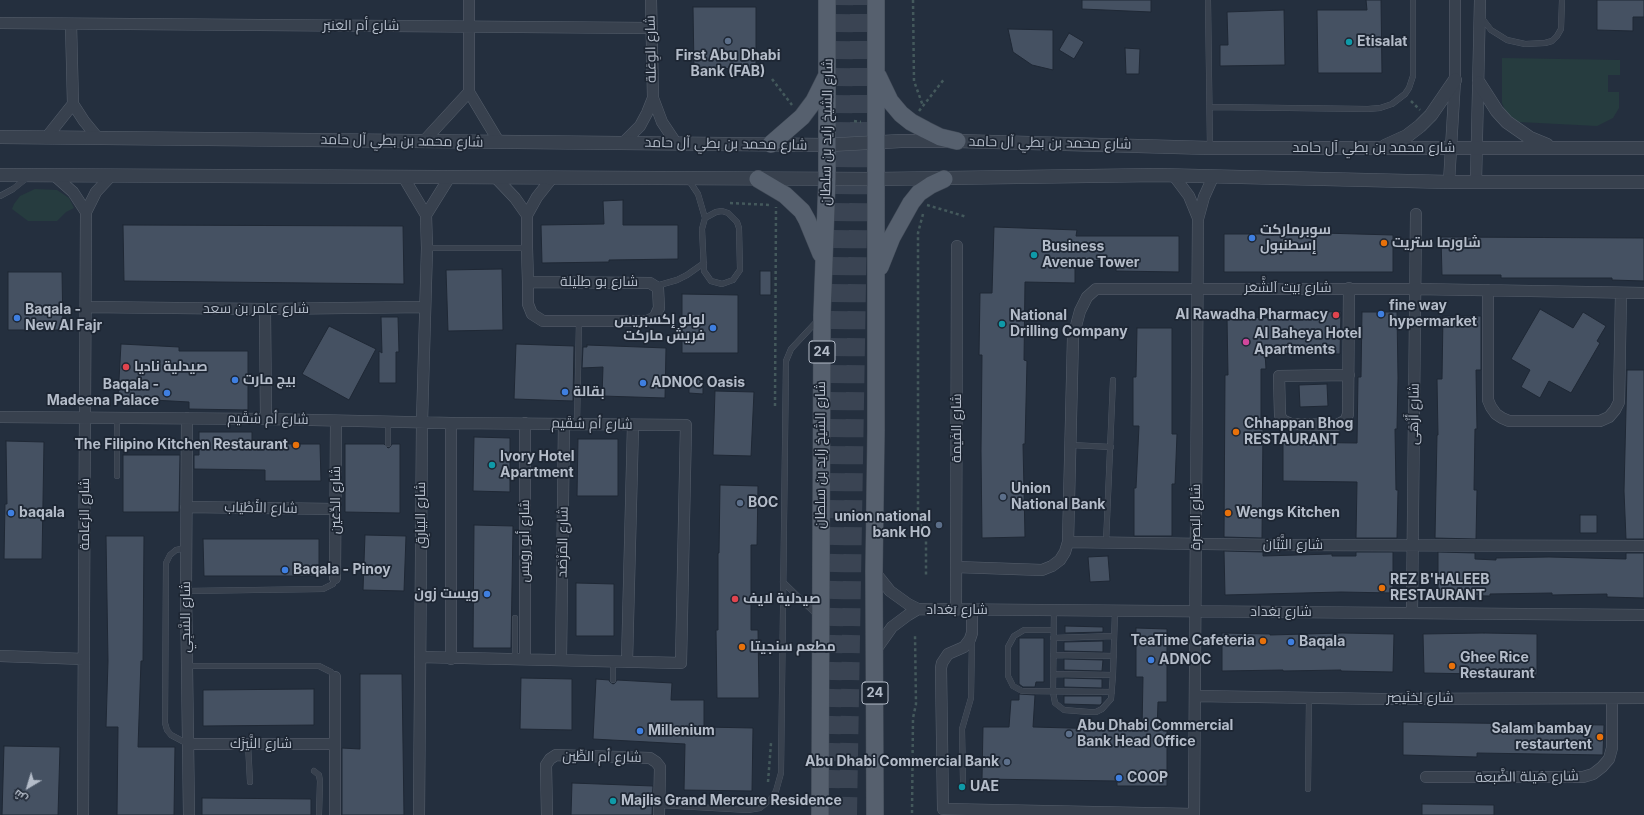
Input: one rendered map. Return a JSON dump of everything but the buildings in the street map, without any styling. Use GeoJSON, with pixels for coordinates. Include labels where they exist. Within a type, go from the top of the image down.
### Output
{"type":"FeatureCollection","features":[{"type":"Feature","properties":{"kind":"main road","name":"شارع الشيخ زايد بن سلطان"},"geometry":{"type":"LineString","coordinates":[[819,814],[822,315],[827,179],[827,0]]}},
{"type":"Feature","properties":{"kind":"main road","name":"24"},"geometry":{"type":"LineString","coordinates":[[875,815],[874,571],[876,0]]}},
{"type":"Feature","properties":{"kind":"main road"},"geometry":{"type":"LineString","coordinates":[[876,70],[890,101],[901,114],[911,122],[940,137],[957,141]]}},
{"type":"Feature","properties":{"kind":"main road"},"geometry":{"type":"LineString","coordinates":[[772,144],[802,117],[814,101],[828,71]]}},
{"type":"Feature","properties":{"kind":"main road"},"geometry":{"type":"LineString","coordinates":[[758,179],[785,195],[802,211],[824,260]]}},
{"type":"Feature","properties":{"kind":"main road"},"geometry":{"type":"LineString","coordinates":[[876,274],[892,237],[906,210],[919,193],[944,179]]}},
{"type":"Feature","properties":{"kind":"street"},"geometry":{"type":"LineString","coordinates":[[469,0],[469,92],[499,142]]}},
{"type":"Feature","properties":{"kind":"street","name":"شارع الوِعَلة"},"geometry":{"type":"LineString","coordinates":[[651,0],[650,28],[653,98],[662,122],[676,143]]}},
{"type":"Feature","properties":{"kind":"street"},"geometry":{"type":"LineString","coordinates":[[1449,182],[1455,80],[1455,0]]}},
{"type":"Feature","properties":{"kind":"street"},"geometry":{"type":"LineString","coordinates":[[1476,182],[1480,0]]}},
{"type":"Feature","properties":{"kind":"street","name":"شارع أم العَنبَر"},"geometry":{"type":"LineString","coordinates":[[0,23],[650,28]]}},
{"type":"Feature","properties":{"kind":"street"},"geometry":{"type":"LineString","coordinates":[[71,24],[72,104],[98,138]]}},
{"type":"Feature","properties":{"kind":"street"},"geometry":{"type":"LineString","coordinates":[[1378,148],[1400,140],[1420,126],[1431,115],[1455,80]]}},
{"type":"Feature","properties":{"kind":"street"},"geometry":{"type":"LineString","coordinates":[[1479,83],[1497,111],[1507,122],[1530,138],[1557,148]]}},
{"type":"Feature","properties":{"kind":"street"},"geometry":{"type":"LineString","coordinates":[[424,141],[469,92]]}},
{"type":"Feature","properties":{"kind":"street","name":"شارع الوِعَلة"},"geometry":{"type":"LineString","coordinates":[[624,142],[640,126],[648,113],[653,98]]}},
{"type":"Feature","properties":{"kind":"street"},"geometry":{"type":"LineString","coordinates":[[46,138],[72,104]]}},
{"type":"Feature","properties":{"kind":"street","name":"شارع محمد بن بطي آل حامد"},"geometry":{"type":"LineString","coordinates":[[0,137],[827,145],[957,141],[1210,148],[1644,148]]}},
{"type":"Feature","properties":{"kind":"street"},"geometry":{"type":"LineString","coordinates":[[0,175],[110,177],[688,178],[876,180],[1174,176],[1449,182],[1644,182]]}},
{"type":"Feature","properties":{"kind":"street"},"geometry":{"type":"LineString","coordinates":[[56,176],[73,192],[86,212]]}},
{"type":"Feature","properties":{"kind":"street","name":"شارع البَصرة"},"geometry":{"type":"LineString","coordinates":[[1174,176],[1189,196],[1198,219]]}},
{"type":"Feature","properties":{"kind":"street","name":"شارع الزعامة"},"geometry":{"type":"LineString","coordinates":[[83,815],[86,212],[96,192],[110,177]]}},
{"type":"Feature","properties":{"kind":"street","name":"شارع البَصرة"},"geometry":{"type":"LineString","coordinates":[[1194,814],[1198,219],[1206,192],[1213,177]]}},
{"type":"Feature","properties":{"kind":"street","name":"شارع البَيارِق"},"geometry":{"type":"LineString","coordinates":[[404,178],[426,215],[427,248],[422,422],[419,815]]}},
{"type":"Feature","properties":{"kind":"street"},"geometry":{"type":"LineString","coordinates":[[426,215],[448,178]]}},
{"type":"Feature","properties":{"kind":"street"},"geometry":{"type":"LineString","coordinates":[[496,178],[515,198],[527,215]]}},
{"type":"Feature","properties":{"kind":"street","name":"شارع بو طِلَيلة"},"geometry":{"type":"LineString","coordinates":[[528,282],[645,282],[658,288],[659,308],[657,313],[647,321],[543,321],[535,317],[529,309],[526,248],[527,215],[536,197],[552,178]]}},
{"type":"Feature","properties":{"kind":"street","name":"شارع أَزْهَى"},"geometry":{"type":"LineString","coordinates":[[1412,613],[1416,214]]}},
{"type":"Feature","properties":{"kind":"street","name":"شارع الفَيمة"},"geometry":{"type":"LineString","coordinates":[[956,610],[957,246]]}},
{"type":"Feature","properties":{"kind":"street"},"geometry":{"type":"LineString","coordinates":[[1348,375],[1279,376],[1280,415],[1282,420],[1291,424],[1337,425],[1346,420],[1348,414],[1350,288]]}},
{"type":"Feature","properties":{"kind":"street","name":"شارع بَيت اَلشَّعَر"},"geometry":{"type":"LineString","coordinates":[[1068,542],[1073,338],[1080,311],[1087,297],[1096,289],[1350,288],[1644,293]]}},
{"type":"Feature","properties":{"kind":"street"},"geometry":{"type":"LineString","coordinates":[[1488,290],[1488,400],[1496,414],[1510,421],[1600,421],[1609,417],[1619,402],[1620,293]]}},
{"type":"Feature","properties":{"kind":"street","name":"شارع عامر بن سعد"},"geometry":{"type":"LineString","coordinates":[[86,307],[265,309],[425,307]]}},
{"type":"Feature","properties":{"kind":"street"},"geometry":{"type":"LineString","coordinates":[[265,309],[266,419]]}},
{"type":"Feature","properties":{"kind":"street","name":"شارع أم سُقَيم"},"geometry":{"type":"LineString","coordinates":[[0,417],[686,425],[681,662],[627,662],[561,659],[451,659],[420,657]]}},
{"type":"Feature","properties":{"kind":"street","name":"شارع السَّجِي"},"geometry":{"type":"LineString","coordinates":[[187,418],[186,591],[188,815]]}},
{"type":"Feature","properties":{"kind":"street","name":"شارع الدِّعَين"},"geometry":{"type":"LineString","coordinates":[[335,578],[336,421]]}},
{"type":"Feature","properties":{"kind":"street"},"geometry":{"type":"LineString","coordinates":[[451,423],[451,659]]}},
{"type":"Feature","properties":{"kind":"street","name":"شارع أبو روَيس"},"geometry":{"type":"LineString","coordinates":[[520,659],[525,423]]}},
{"type":"Feature","properties":{"kind":"street","name":"شارع المَرْصَد"},"geometry":{"type":"LineString","coordinates":[[561,659],[564,424]]}},
{"type":"Feature","properties":{"kind":"street"},"geometry":{"type":"LineString","coordinates":[[627,662],[632,425]]}},
{"type":"Feature","properties":{"kind":"street","name":"شارع الأَطْيَاب"},"geometry":{"type":"LineString","coordinates":[[186,507],[336,509]]}},
{"type":"Feature","properties":{"kind":"street"},"geometry":{"type":"LineString","coordinates":[[956,567],[1042,570],[1052,566],[1060,560],[1065,552],[1068,542]]}},
{"type":"Feature","properties":{"kind":"street","name":"شارع التَّبَّان"},"geometry":{"type":"LineString","coordinates":[[1068,542],[1196,545],[1644,546]]}},
{"type":"Feature","properties":{"kind":"street","name":"شارع بَغداد"},"geometry":{"type":"LineString","coordinates":[[874,571],[890,591],[908,604],[918,609],[1644,615]]}},
{"type":"Feature","properties":{"kind":"street","name":"شارع بَغداد"},"geometry":{"type":"LineString","coordinates":[[874,652],[892,627],[918,609]]}},
{"type":"Feature","properties":{"kind":"street"},"geometry":{"type":"LineString","coordinates":[[972,610],[972,633],[968,643],[948,654],[941,668],[943,809],[1194,814]]}},
{"type":"Feature","properties":{"kind":"street"},"geometry":{"type":"LineString","coordinates":[[0,656],[84,659]]}},
{"type":"Feature","properties":{"kind":"street"},"geometry":{"type":"LineString","coordinates":[[335,677],[335,815]]}},
{"type":"Feature","properties":{"kind":"street","name":"شارع لِخنَيصِر"},"geometry":{"type":"LineString","coordinates":[[1195,696],[1309,698],[1644,698]]}},
{"type":"Feature","properties":{"kind":"street","name":"شارع هَيلة الضَّبعة"},"geometry":{"type":"LineString","coordinates":[[1426,777],[1583,777],[1593,774],[1602,768],[1608,759],[1612,748],[1612,698]]}},
{"type":"Feature","properties":{"kind":"street","name":"شارع النَّيزَك"},"geometry":{"type":"LineString","coordinates":[[188,744],[335,744]]}},
{"type":"Feature","properties":{"kind":"street","name":"شارع أم الطِّين"},"geometry":{"type":"LineString","coordinates":[[547,815],[546,765],[550,759],[556,755],[650,758],[660,767],[659,810]]}},
{"type":"Feature","properties":{"kind":"lane"},"geometry":{"type":"LineString","coordinates":[[1208,0],[1210,148]]}},
{"type":"Feature","properties":{"kind":"lane"},"geometry":{"type":"LineString","coordinates":[[1210,106],[1380,108],[1392,104],[1409,88],[1413,76],[1414,0]]}},
{"type":"Feature","properties":{"kind":"lane"},"geometry":{"type":"LineString","coordinates":[[1480,16],[1491,30],[1507,40],[1525,44],[1545,43],[1552,41],[1561,29],[1562,0]]}},
{"type":"Feature","properties":{"kind":"lane"},"geometry":{"type":"LineString","coordinates":[[0,196],[13,189],[29,176]]}},
{"type":"Feature","properties":{"kind":"lane"},"geometry":{"type":"LineString","coordinates":[[688,178],[702,203],[705,218],[702,229],[704,271],[707,276],[716,283],[728,283],[738,276],[740,270],[739,228],[737,222],[728,213],[722,211],[716,212],[705,218]]}},
{"type":"Feature","properties":{"kind":"lane"},"geometry":{"type":"LineString","coordinates":[[427,248],[526,248]]}},
{"type":"Feature","properties":{"kind":"lane"},"geometry":{"type":"LineString","coordinates":[[656,286],[682,278],[704,263]]}},
{"type":"Feature","properties":{"kind":"lane"},"geometry":{"type":"LineString","coordinates":[[659,810],[739,810],[760,808],[771,799],[776,791],[781,773],[786,361],[791,349],[822,315]]}},
{"type":"Feature","properties":{"kind":"lane"},"geometry":{"type":"LineString","coordinates":[[577,424],[579,321]]}},
{"type":"Feature","properties":{"kind":"lane"},"geometry":{"type":"LineString","coordinates":[[1106,543],[1113,380]]}},
{"type":"Feature","properties":{"kind":"lane"},"geometry":{"type":"LineString","coordinates":[[117,418],[117,476]]}},
{"type":"Feature","properties":{"kind":"lane"},"geometry":{"type":"LineString","coordinates":[[388,421],[388,444]]}},
{"type":"Feature","properties":{"kind":"lane"},"geometry":{"type":"LineString","coordinates":[[1071,445],[1111,447]]}},
{"type":"Feature","properties":{"kind":"lane"},"geometry":{"type":"LineString","coordinates":[[187,548],[176,550],[170,555],[166,563],[165,723],[167,730],[171,735],[188,744]]}},
{"type":"Feature","properties":{"kind":"lane"},"geometry":{"type":"LineString","coordinates":[[186,591],[323,589],[333,584],[335,578]]}},
{"type":"Feature","properties":{"kind":"lane"},"geometry":{"type":"LineString","coordinates":[[783,582],[820,618]]}},
{"type":"Feature","properties":{"kind":"lane"},"geometry":{"type":"LineString","coordinates":[[1054,610],[1053,692],[1055,703],[1058,707],[1070,711],[1089,712],[1096,712],[1102,709],[1111,699],[1115,611]]}},
{"type":"Feature","properties":{"kind":"lane"},"geometry":{"type":"LineString","coordinates":[[515,618],[520,659]]}},
{"type":"Feature","properties":{"kind":"lane"},"geometry":{"type":"LineString","coordinates":[[1054,630],[1024,630],[1014,636],[1008,647],[1009,682],[1017,690],[1022,692],[1112,692]]}},
{"type":"Feature","properties":{"kind":"lane"},"geometry":{"type":"LineString","coordinates":[[963,782],[962,729],[971,698],[972,633]]}},
{"type":"Feature","properties":{"kind":"lane"},"geometry":{"type":"LineString","coordinates":[[1053,638],[1114,636]]}},
{"type":"Feature","properties":{"kind":"lane"},"geometry":{"type":"LineString","coordinates":[[1053,655],[1114,656]]}},
{"type":"Feature","properties":{"kind":"lane"},"geometry":{"type":"LineString","coordinates":[[613,661],[613,680]]}},
{"type":"Feature","properties":{"kind":"lane"},"geometry":{"type":"LineString","coordinates":[[187,666],[319,666],[331,672],[335,677]]}},
{"type":"Feature","properties":{"kind":"lane"},"geometry":{"type":"LineString","coordinates":[[1053,674],[1113,675]]}},
{"type":"Feature","properties":{"kind":"lane"},"geometry":{"type":"LineString","coordinates":[[1308,789],[1309,698]]}},
{"type":"Feature","properties":{"kind":"lane"},"geometry":{"type":"LineString","coordinates":[[248,744],[250,782]]}},
{"type":"Feature","properties":{"kind":"lane"},"geometry":{"type":"LineString","coordinates":[[314,771],[319,775],[320,781],[319,815]]}},
{"type":"Feature","properties":{"kind":"path"},"geometry":{"type":"LineString","coordinates":[[913,0],[914,81],[923,106]]}},
{"type":"Feature","properties":{"kind":"path"},"geometry":{"type":"LineString","coordinates":[[916,115],[945,78]]}},
{"type":"Feature","properties":{"kind":"path"},"geometry":{"type":"LineString","coordinates":[[772,79],[794,108]]}},
{"type":"Feature","properties":{"kind":"path"},"geometry":{"type":"LineString","coordinates":[[1404,94],[1423,113]]}},
{"type":"Feature","properties":{"kind":"path"},"geometry":{"type":"LineString","coordinates":[[702,203],[776,205],[774,408]]}},
{"type":"Feature","properties":{"kind":"path"},"geometry":{"type":"LineString","coordinates":[[926,575],[926,536],[918,519],[918,233],[926,205],[967,217]]}},
{"type":"Feature","properties":{"kind":"path"},"geometry":{"type":"LineString","coordinates":[[912,813],[913,718],[916,704],[915,635]]}},
{"type":"Feature","properties":{"kind":"path"},"geometry":{"type":"LineString","coordinates":[[767,786],[771,740]]}},
{"type":"Feature","properties":{"kind":"green space"},"geometry":{"type":"Polygon","coordinates":[[[1502,58],[1620,60],[1620,75],[1608,75],[1608,92],[1619,92],[1619,108],[1613,118],[1597,126],[1519,122],[1510,116],[1502,103],[1502,58]]]}},
{"type":"Feature","properties":{"kind":"green space"},"geometry":{"type":"Polygon","coordinates":[[[35,189],[57,190],[69,198],[74,208],[66,212],[57,221],[28,221],[12,209],[20,196],[35,189]]]}},
{"type":"Feature","properties":{"kind":"tunnel"},"geometry":{"type":"LineString","coordinates":[[830,815],[843,167],[844,0]]}},
{"type":"Feature","properties":{"kind":"tunnel"},"geometry":{"type":"LineString","coordinates":[[848,815],[859,167],[859,0]]}},
{"type":"Feature","properties":{"kind":"place","name":"First Abu Dhabi Bank (FAB)"},"geometry":{"type":"Point","coordinates":[728,41]}},
{"type":"Feature","properties":{"kind":"place","name":"Etisalat"},"geometry":{"type":"Point","coordinates":[1349,42]}},
{"type":"Feature","properties":{"kind":"place","name":"سوبرماركت إسطنبول"},"geometry":{"type":"Point","coordinates":[1252,238]}},
{"type":"Feature","properties":{"kind":"place","name":"شاورما ستريت"},"geometry":{"type":"Point","coordinates":[1384,243]}},
{"type":"Feature","properties":{"kind":"place","name":"Business Avenue Tower"},"geometry":{"type":"Point","coordinates":[1034,255]}},
{"type":"Feature","properties":{"kind":"place","name":"fine way hypermarket"},"geometry":{"type":"Point","coordinates":[1381,314]}},
{"type":"Feature","properties":{"kind":"place","name":"Al Rawadha Pharmacy"},"geometry":{"type":"Point","coordinates":[1336,315]}},
{"type":"Feature","properties":{"kind":"place","name":"Baqala - New Al Fajr"},"geometry":{"type":"Point","coordinates":[17,318]}},
{"type":"Feature","properties":{"kind":"place","name":"National Drilling Company"},"geometry":{"type":"Point","coordinates":[1002,324]}},
{"type":"Feature","properties":{"kind":"place","name":"لولو إكسبريس فريش ماركت"},"geometry":{"type":"Point","coordinates":[713,328]}},
{"type":"Feature","properties":{"kind":"place","name":"Al Baheya Hotel Apartments"},"geometry":{"type":"Point","coordinates":[1246,342]}},
{"type":"Feature","properties":{"kind":"place","name":"صيدلية ناديا"},"geometry":{"type":"Point","coordinates":[126,367]}},
{"type":"Feature","properties":{"kind":"place","name":"بيج مارت"},"geometry":{"type":"Point","coordinates":[235,380]}},
{"type":"Feature","properties":{"kind":"place","name":"ADNOC Oasis"},"geometry":{"type":"Point","coordinates":[643,383]}},
{"type":"Feature","properties":{"kind":"place","name":"بقالة"},"geometry":{"type":"Point","coordinates":[565,392]}},
{"type":"Feature","properties":{"kind":"place","name":"Baqala - Madeena Palace"},"geometry":{"type":"Point","coordinates":[167,393]}},
{"type":"Feature","properties":{"kind":"place","name":"Chhappan Bhog RESTAURANT"},"geometry":{"type":"Point","coordinates":[1236,432]}},
{"type":"Feature","properties":{"kind":"place","name":"The Filipino Kitchen Restaurant"},"geometry":{"type":"Point","coordinates":[296,445]}},
{"type":"Feature","properties":{"kind":"place","name":"Ivory Hotel Apartment"},"geometry":{"type":"Point","coordinates":[492,465]}},
{"type":"Feature","properties":{"kind":"place","name":"Union National Bank"},"geometry":{"type":"Point","coordinates":[1003,497]}},
{"type":"Feature","properties":{"kind":"place","name":"BOC"},"geometry":{"type":"Point","coordinates":[740,503]}},
{"type":"Feature","properties":{"kind":"place","name":"baqala"},"geometry":{"type":"Point","coordinates":[11,513]}},
{"type":"Feature","properties":{"kind":"place","name":"Wengs Kitchen"},"geometry":{"type":"Point","coordinates":[1228,513]}},
{"type":"Feature","properties":{"kind":"place","name":"union national bank HO"},"geometry":{"type":"Point","coordinates":[939,525]}},
{"type":"Feature","properties":{"kind":"place","name":"Baqala - Pinoy"},"geometry":{"type":"Point","coordinates":[285,570]}},
{"type":"Feature","properties":{"kind":"place","name":"REZ B'HALEEB RESTAURANT"},"geometry":{"type":"Point","coordinates":[1382,588]}},
{"type":"Feature","properties":{"kind":"place","name":"ويست زون"},"geometry":{"type":"Point","coordinates":[487,594]}},
{"type":"Feature","properties":{"kind":"place","name":"صيدلية لايف"},"geometry":{"type":"Point","coordinates":[735,599]}},
{"type":"Feature","properties":{"kind":"place","name":"TeaTime Cafeteria"},"geometry":{"type":"Point","coordinates":[1263,641]}},
{"type":"Feature","properties":{"kind":"place","name":"Baqala"},"geometry":{"type":"Point","coordinates":[1291,642]}},
{"type":"Feature","properties":{"kind":"place","name":"مطعم سنجيتا"},"geometry":{"type":"Point","coordinates":[742,647]}},
{"type":"Feature","properties":{"kind":"place","name":"ADNOC"},"geometry":{"type":"Point","coordinates":[1151,660]}},
{"type":"Feature","properties":{"kind":"place","name":"Ghee Rice Restaurant"},"geometry":{"type":"Point","coordinates":[1452,666]}},
{"type":"Feature","properties":{"kind":"place","name":"Millenium"},"geometry":{"type":"Point","coordinates":[640,731]}},
{"type":"Feature","properties":{"kind":"place","name":"Abu Dhabi Commercial Bank Head Office"},"geometry":{"type":"Point","coordinates":[1069,734]}},
{"type":"Feature","properties":{"kind":"place","name":"Salam bambay restaurtent"},"geometry":{"type":"Point","coordinates":[1600,737]}},
{"type":"Feature","properties":{"kind":"place","name":"Abu Dhabi Commercial Bank"},"geometry":{"type":"Point","coordinates":[1007,762]}},
{"type":"Feature","properties":{"kind":"place","name":"COOP"},"geometry":{"type":"Point","coordinates":[1119,778]}},
{"type":"Feature","properties":{"kind":"place","name":"UAE"},"geometry":{"type":"Point","coordinates":[962,787]}},
{"type":"Feature","properties":{"kind":"place","name":"Majlis Grand Mercure Residence"},"geometry":{"type":"Point","coordinates":[613,801]}}]}
